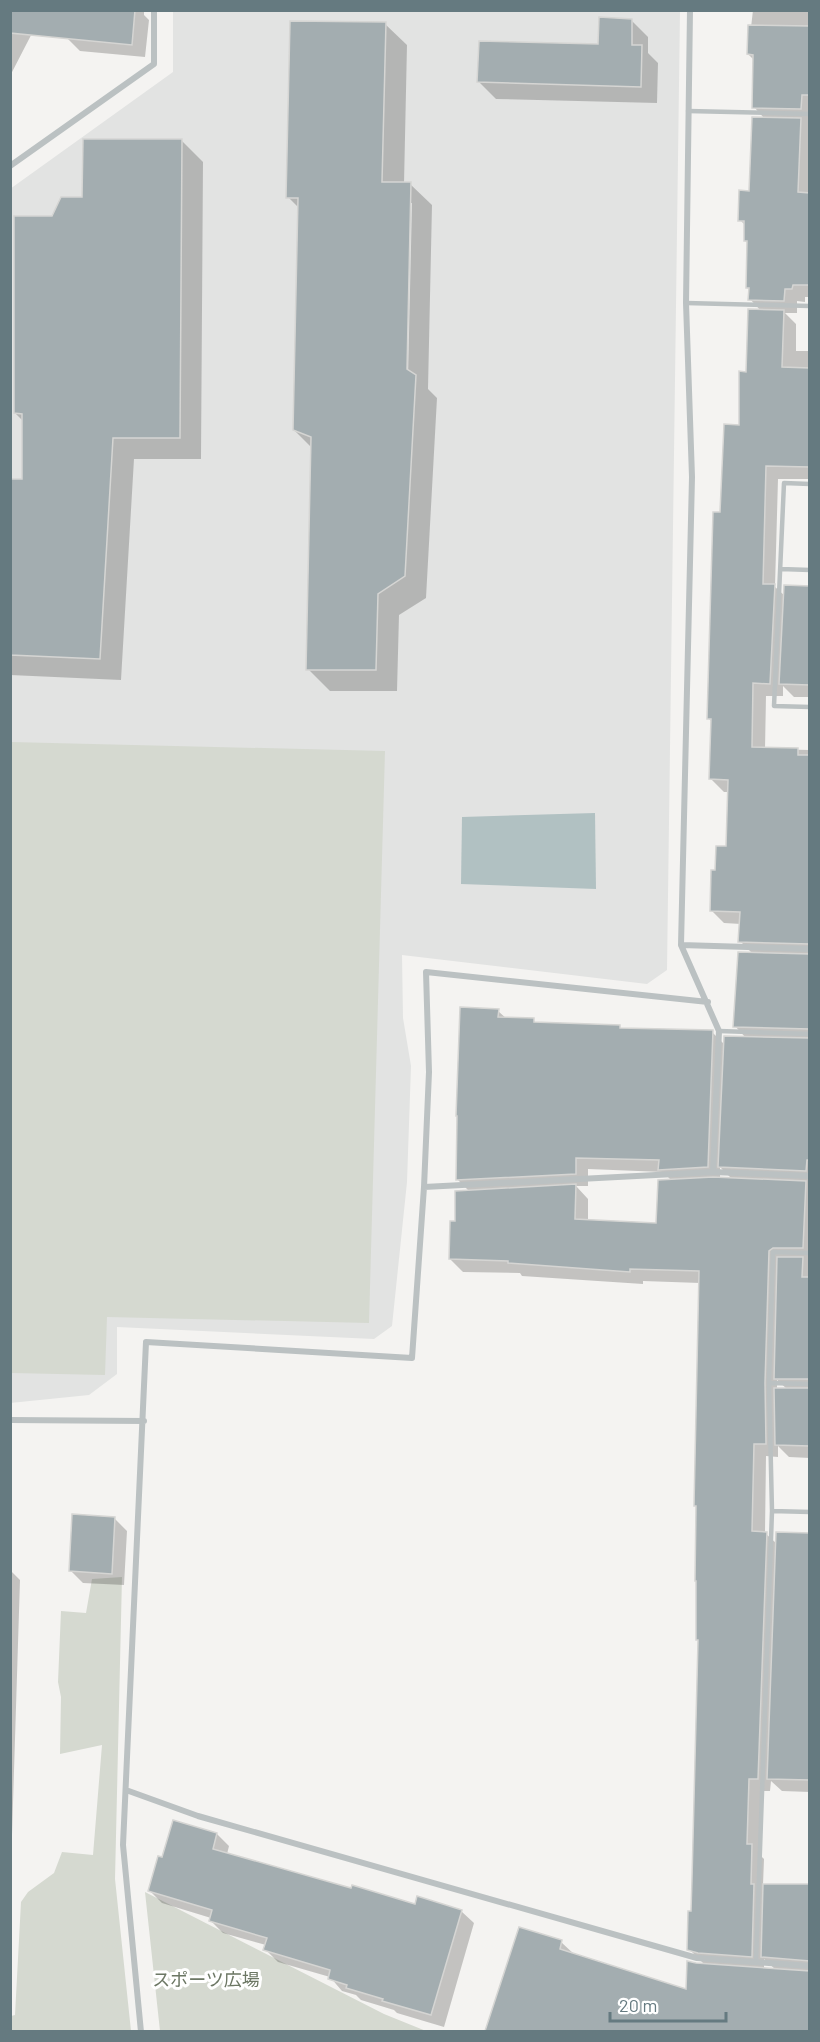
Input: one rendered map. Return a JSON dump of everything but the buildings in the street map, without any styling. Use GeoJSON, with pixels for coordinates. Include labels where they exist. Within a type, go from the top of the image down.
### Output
{"type":"FeatureCollection","features":[{"type":"Feature","properties":{"kind":"street"},"geometry":{"type":"LineString","coordinates":[[10,166],[154,64],[154,10]]}},
{"type":"Feature","properties":{"kind":"street"},"geometry":{"type":"LineString","coordinates":[[690,10],[686,303],[692,477],[681,945],[719,1031],[713,1172]]}},
{"type":"Feature","properties":{"kind":"street"},"geometry":{"type":"LineString","coordinates":[[681,945],[810,950]]}},
{"type":"Feature","properties":{"kind":"street"},"geometry":{"type":"LineString","coordinates":[[141,2031],[123,1845],[146,1342],[412,1358],[424,1187],[429,1072],[426,972],[708,1002]]}},
{"type":"Feature","properties":{"kind":"street"},"geometry":{"type":"LineString","coordinates":[[424,1187],[713,1172],[810,1176]]}},
{"type":"Feature","properties":{"kind":"street"},"geometry":{"type":"LineString","coordinates":[[10,1420],[144,1421]]}},
{"type":"Feature","properties":{"kind":"street"},"geometry":{"type":"LineString","coordinates":[[126,1790],[198,1816],[697,1958],[810,1966]]}},
{"type":"Feature","properties":{"kind":"lane"},"geometry":{"type":"LineString","coordinates":[[688,111],[810,114]]}},
{"type":"Feature","properties":{"kind":"lane"},"geometry":{"type":"LineString","coordinates":[[686,303],[810,306]]}},
{"type":"Feature","properties":{"kind":"lane"},"geometry":{"type":"LineString","coordinates":[[810,484],[784,483],[774,706],[810,706]]}},
{"type":"Feature","properties":{"kind":"lane"},"geometry":{"type":"LineString","coordinates":[[781,569],[810,570]]}},
{"type":"Feature","properties":{"kind":"lane"},"geometry":{"type":"LineString","coordinates":[[719,1031],[810,1034]]}},
{"type":"Feature","properties":{"kind":"lane"},"geometry":{"type":"LineString","coordinates":[[756,1962],[772,1511],[769,1383],[773,1252],[810,1253]]}},
{"type":"Feature","properties":{"kind":"lane"},"geometry":{"type":"LineString","coordinates":[[769,1383],[810,1384]]}},
{"type":"Feature","properties":{"kind":"lane"},"geometry":{"type":"LineString","coordinates":[[772,1511],[810,1512]]}},
{"type":"Feature","properties":{"kind":"shaded area"},"geometry":{"type":"Polygon","coordinates":[[[173,11],[680,11],[667,970],[647,984],[402,955],[403,1018],[411,1066],[407,1182],[392,1326],[374,1339],[117,1327],[117,1374],[89,1395],[10,1403],[10,189],[173,72],[173,11]]]}},
{"type":"Feature","properties":{"kind":"shaded area"},"geometry":{"type":"Polygon","coordinates":[[[595,813],[596,889],[461,884],[462,817],[595,813]]]}},
{"type":"Feature","properties":{"kind":"green space"},"geometry":{"type":"Polygon","coordinates":[[[11,742],[385,751],[369,1323],[107,1317],[105,1375],[11,1373],[11,742]]]}},
{"type":"Feature","properties":{"kind":"green space"},"geometry":{"type":"Polygon","coordinates":[[[122,1577],[115,1879],[131,2031],[11,2031],[11,2016],[15,2015],[21,1902],[28,1892],[54,1873],[62,1852],[93,1855],[102,1745],[60,1754],[61,1697],[58,1682],[61,1611],[86,1613],[92,1579],[122,1577]]]}},
{"type":"Feature","properties":{"kind":"green space","name":"スポーツ広場"},"geometry":{"type":"Polygon","coordinates":[[[145,1892],[384,2014],[426,2031],[160,2031],[145,1892]]]}}]}
